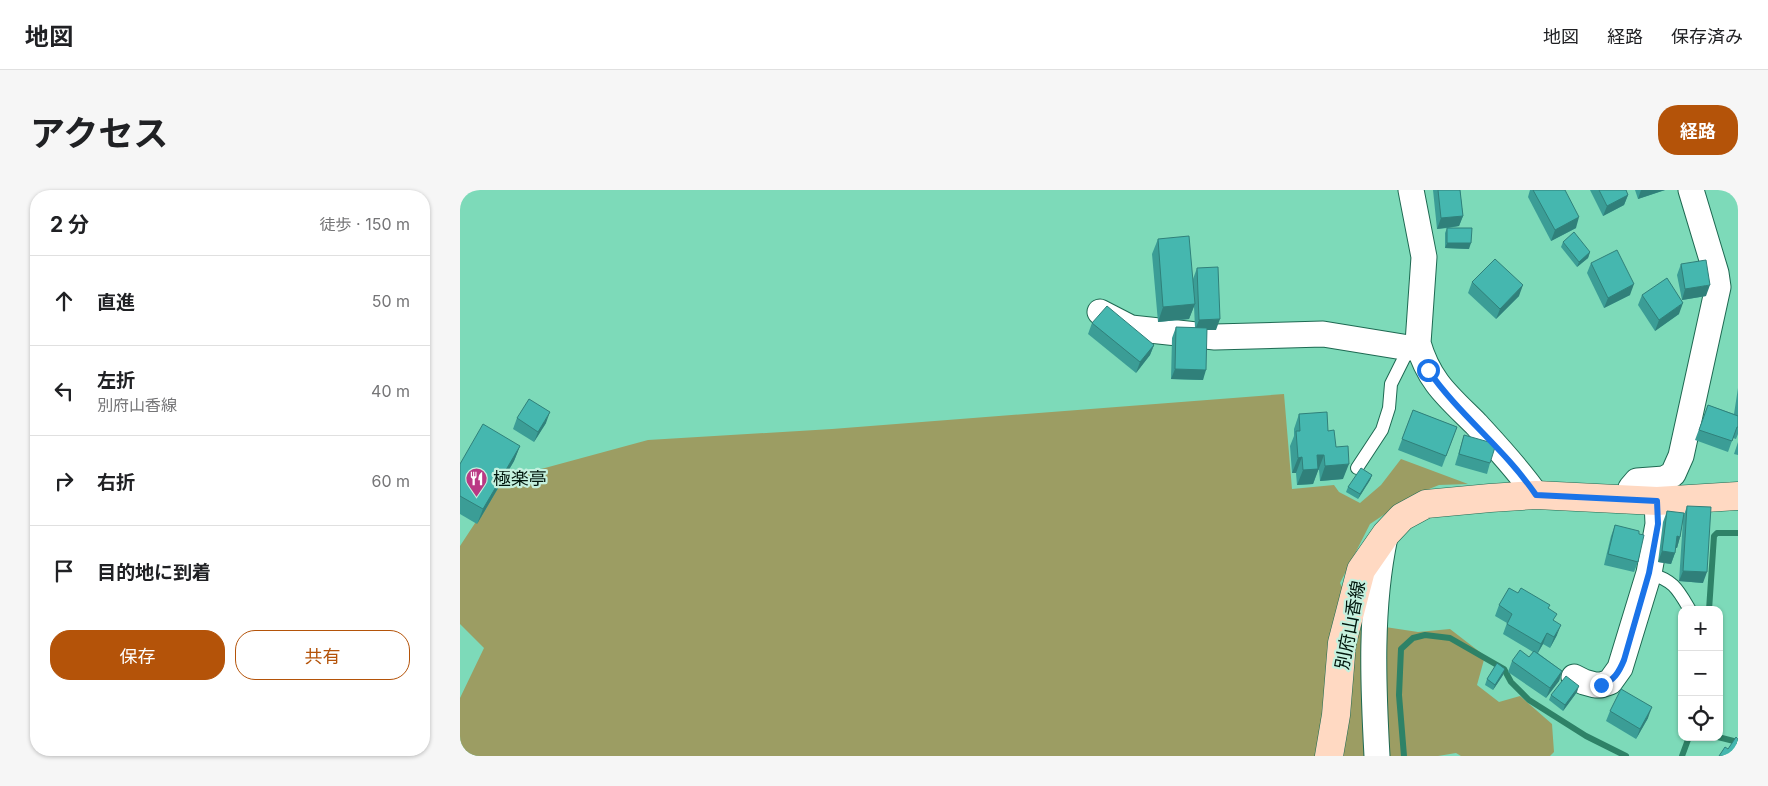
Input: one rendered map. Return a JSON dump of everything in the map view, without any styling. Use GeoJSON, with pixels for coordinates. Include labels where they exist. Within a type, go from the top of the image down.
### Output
{"type":"FeatureCollection","features":[{"type":"Feature","properties":{"kind":"main road","name":"別府山香線"},"geometry":{"type":"LineString","coordinates":[[1329,756],[1336,715],[1342,643],[1361,570],[1386,534],[1402,517],[1426,504],[1450,500],[1536,495],[1645,501],[1738,496]]}},
{"type":"Feature","properties":{"kind":"street"},"geometry":{"type":"LineString","coordinates":[[1411,190],[1424,258],[1413,345],[1428,370],[1449,398],[1509,459],[1536,495]]}},
{"type":"Feature","properties":{"kind":"street"},"geometry":{"type":"LineString","coordinates":[[1574,677],[1584,682],[1601,685],[1610,682],[1620,668],[1649,573],[1658,524],[1645,501],[1631,488],[1637,481],[1664,479],[1673,474],[1681,456],[1718,286],[1716,273],[1691,190]]}},
{"type":"Feature","properties":{"kind":"street"},"geometry":{"type":"LineString","coordinates":[[1100,312],[1131,328],[1215,337],[1323,334],[1413,345]]}},
{"type":"Feature","properties":{"kind":"street"},"geometry":{"type":"LineString","coordinates":[[1377,756],[1373,672],[1376,587],[1386,534]]}},
{"type":"Feature","properties":{"kind":"lane"},"geometry":{"type":"LineString","coordinates":[[1357,468],[1382,430],[1389,408],[1391,384],[1413,345]]}},
{"type":"Feature","properties":{"kind":"lane"},"geometry":{"type":"LineString","coordinates":[[1649,573],[1665,578],[1679,591],[1688,606]]}},
{"type":"Feature","properties":{"kind":"green space"},"geometry":{"type":"Polygon","coordinates":[[[1284,394],[1292,489],[1334,485],[1339,492],[1360,503],[1381,485],[1401,459],[1468,484],[1439,485],[1412,496],[1370,524],[1340,583],[1359,623],[1418,632],[1450,629],[1485,656],[1477,685],[1499,702],[1520,696],[1552,724],[1554,752],[1550,756],[1461,756],[1456,753],[1438,756],[460,756],[460,698],[484,648],[460,624],[460,546],[504,479],[648,440],[832,429],[1284,394]]]}},
{"type":"Feature","properties":{"kind":"building"},"geometry":{"type":"Polygon","coordinates":[[[1438,190],[1460,190],[1463,216],[1441,218],[1438,190]]]}},
{"type":"Feature","properties":{"kind":"building"},"geometry":{"type":"Polygon","coordinates":[[[1533,190],[1565,190],[1579,217],[1555,230],[1533,190]]]}},
{"type":"Feature","properties":{"kind":"building"},"geometry":{"type":"Polygon","coordinates":[[[1599,190],[1626,190],[1628,195],[1607,206],[1599,190]]]}},
{"type":"Feature","properties":{"kind":"building"},"geometry":{"type":"Polygon","coordinates":[[[1447,228],[1472,228],[1471,243],[1447,243],[1447,228]]]}},
{"type":"Feature","properties":{"kind":"building"},"geometry":{"type":"Polygon","coordinates":[[[1574,232],[1590,252],[1579,262],[1563,242],[1574,232]]]}},
{"type":"Feature","properties":{"kind":"building"},"geometry":{"type":"Polygon","coordinates":[[[1189,236],[1195,304],[1163,307],[1158,239],[1189,236]]]}},
{"type":"Feature","properties":{"kind":"building"},"geometry":{"type":"Polygon","coordinates":[[[1617,250],[1634,284],[1608,298],[1591,263],[1617,250]]]}},
{"type":"Feature","properties":{"kind":"building"},"geometry":{"type":"Polygon","coordinates":[[[1495,259],[1523,285],[1500,309],[1472,282],[1495,259]]]}},
{"type":"Feature","properties":{"kind":"building"},"geometry":{"type":"Polygon","coordinates":[[[1706,260],[1710,285],[1685,289],[1681,264],[1706,260]]]}},
{"type":"Feature","properties":{"kind":"building"},"geometry":{"type":"Polygon","coordinates":[[[1218,267],[1220,319],[1199,320],[1197,268],[1218,267]]]}},
{"type":"Feature","properties":{"kind":"building"},"geometry":{"type":"Polygon","coordinates":[[[1667,278],[1683,303],[1659,320],[1642,295],[1667,278]]]}},
{"type":"Feature","properties":{"kind":"building"},"geometry":{"type":"Polygon","coordinates":[[[1107,306],[1154,345],[1140,362],[1092,323],[1107,306]]]}},
{"type":"Feature","properties":{"kind":"building"},"geometry":{"type":"Polygon","coordinates":[[[1176,327],[1207,328],[1206,370],[1175,369],[1176,327]]]}},
{"type":"Feature","properties":{"kind":"building"},"geometry":{"type":"Polygon","coordinates":[[[529,399],[550,412],[538,432],[517,418],[529,399]]]}},
{"type":"Feature","properties":{"kind":"building"},"geometry":{"type":"Polygon","coordinates":[[[1708,405],[1738,416],[1738,427],[1732,441],[1699,430],[1708,405]]]}},
{"type":"Feature","properties":{"kind":"building"},"geometry":{"type":"Polygon","coordinates":[[[1413,410],[1457,427],[1446,456],[1402,439],[1413,410]]]}},
{"type":"Feature","properties":{"kind":"building"},"geometry":{"type":"Polygon","coordinates":[[[1327,412],[1328,431],[1334,430],[1336,447],[1348,446],[1349,464],[1325,466],[1324,455],[1317,455],[1318,469],[1303,470],[1302,457],[1298,458],[1296,431],[1300,431],[1299,414],[1327,412]]]}},
{"type":"Feature","properties":{"kind":"building","name":"極楽亭"},"geometry":{"type":"Polygon","coordinates":[[[483,424],[520,446],[483,509],[460,496],[460,464],[483,424]]]}},
{"type":"Feature","properties":{"kind":"building"},"geometry":{"type":"Polygon","coordinates":[[[1464,435],[1496,444],[1490,463],[1459,454],[1464,435]]]}},
{"type":"Feature","properties":{"kind":"building"},"geometry":{"type":"Polygon","coordinates":[[[1361,468],[1372,475],[1360,494],[1348,487],[1361,468]]]}},
{"type":"Feature","properties":{"kind":"building"},"geometry":{"type":"Polygon","coordinates":[[[1687,506],[1711,507],[1707,572],[1683,571],[1687,506]]]}},
{"type":"Feature","properties":{"kind":"building"},"geometry":{"type":"Polygon","coordinates":[[[1667,511],[1684,513],[1680,537],[1677,536],[1675,553],[1662,551],[1667,511]]]}},
{"type":"Feature","properties":{"kind":"building"},"geometry":{"type":"Polygon","coordinates":[[[1615,525],[1639,531],[1639,534],[1644,535],[1638,562],[1608,554],[1615,525]]]}},
{"type":"Feature","properties":{"kind":"building"},"geometry":{"type":"Polygon","coordinates":[[[1509,588],[1518,593],[1521,588],[1550,605],[1548,608],[1557,614],[1553,620],[1561,625],[1554,637],[1547,633],[1541,644],[1507,624],[1512,614],[1499,605],[1509,588]]]}},
{"type":"Feature","properties":{"kind":"building"},"geometry":{"type":"Polygon","coordinates":[[[1520,650],[1529,657],[1534,651],[1562,671],[1550,688],[1512,661],[1520,650]]]}},
{"type":"Feature","properties":{"kind":"building"},"geometry":{"type":"Polygon","coordinates":[[[1497,663],[1505,669],[1495,685],[1487,679],[1497,663]]]}},
{"type":"Feature","properties":{"kind":"building"},"geometry":{"type":"Polygon","coordinates":[[[1566,676],[1579,686],[1565,705],[1551,695],[1566,676]]]}},
{"type":"Feature","properties":{"kind":"building"},"geometry":{"type":"Polygon","coordinates":[[[1621,689],[1652,707],[1640,729],[1610,711],[1621,689]]]}},
{"type":"Feature","properties":{"kind":"building"},"geometry":{"type":"Polygon","coordinates":[[[1736,737],[1738,739],[1738,756],[1719,756],[1725,747],[1728,749],[1736,737]]]}},
{"type":"Feature","properties":{"kind":"waterway"},"geometry":{"type":"LineString","coordinates":[[1709,606],[1714,536],[1717,533],[1738,533]]}},
{"type":"Feature","properties":{"kind":"waterway"},"geometry":{"type":"LineString","coordinates":[[1404,756],[1399,695],[1401,649],[1413,638],[1425,635],[1450,638],[1504,669],[1511,682],[1529,700],[1586,736],[1626,756]]}},
{"type":"Feature","properties":{"kind":"waterway"},"geometry":{"type":"LineString","coordinates":[[1723,738],[1738,742]]}},
{"type":"Feature","properties":{"kind":"waterway"},"geometry":{"type":"LineString","coordinates":[[1682,756],[1688,741]]}},
{"type":"Feature","properties":{"kind":"place","name":"極楽亭"},"geometry":{"type":"Point","coordinates":[477,497]}},
{"type":"Feature","properties":{"kind":"route"},"geometry":{"type":"LineString","coordinates":[[1428,370],[1449,398],[1509,459],[1536,495],[1657,501],[1658,524],[1649,573],[1624,660],[1610,682],[1601,685]]}}]}
